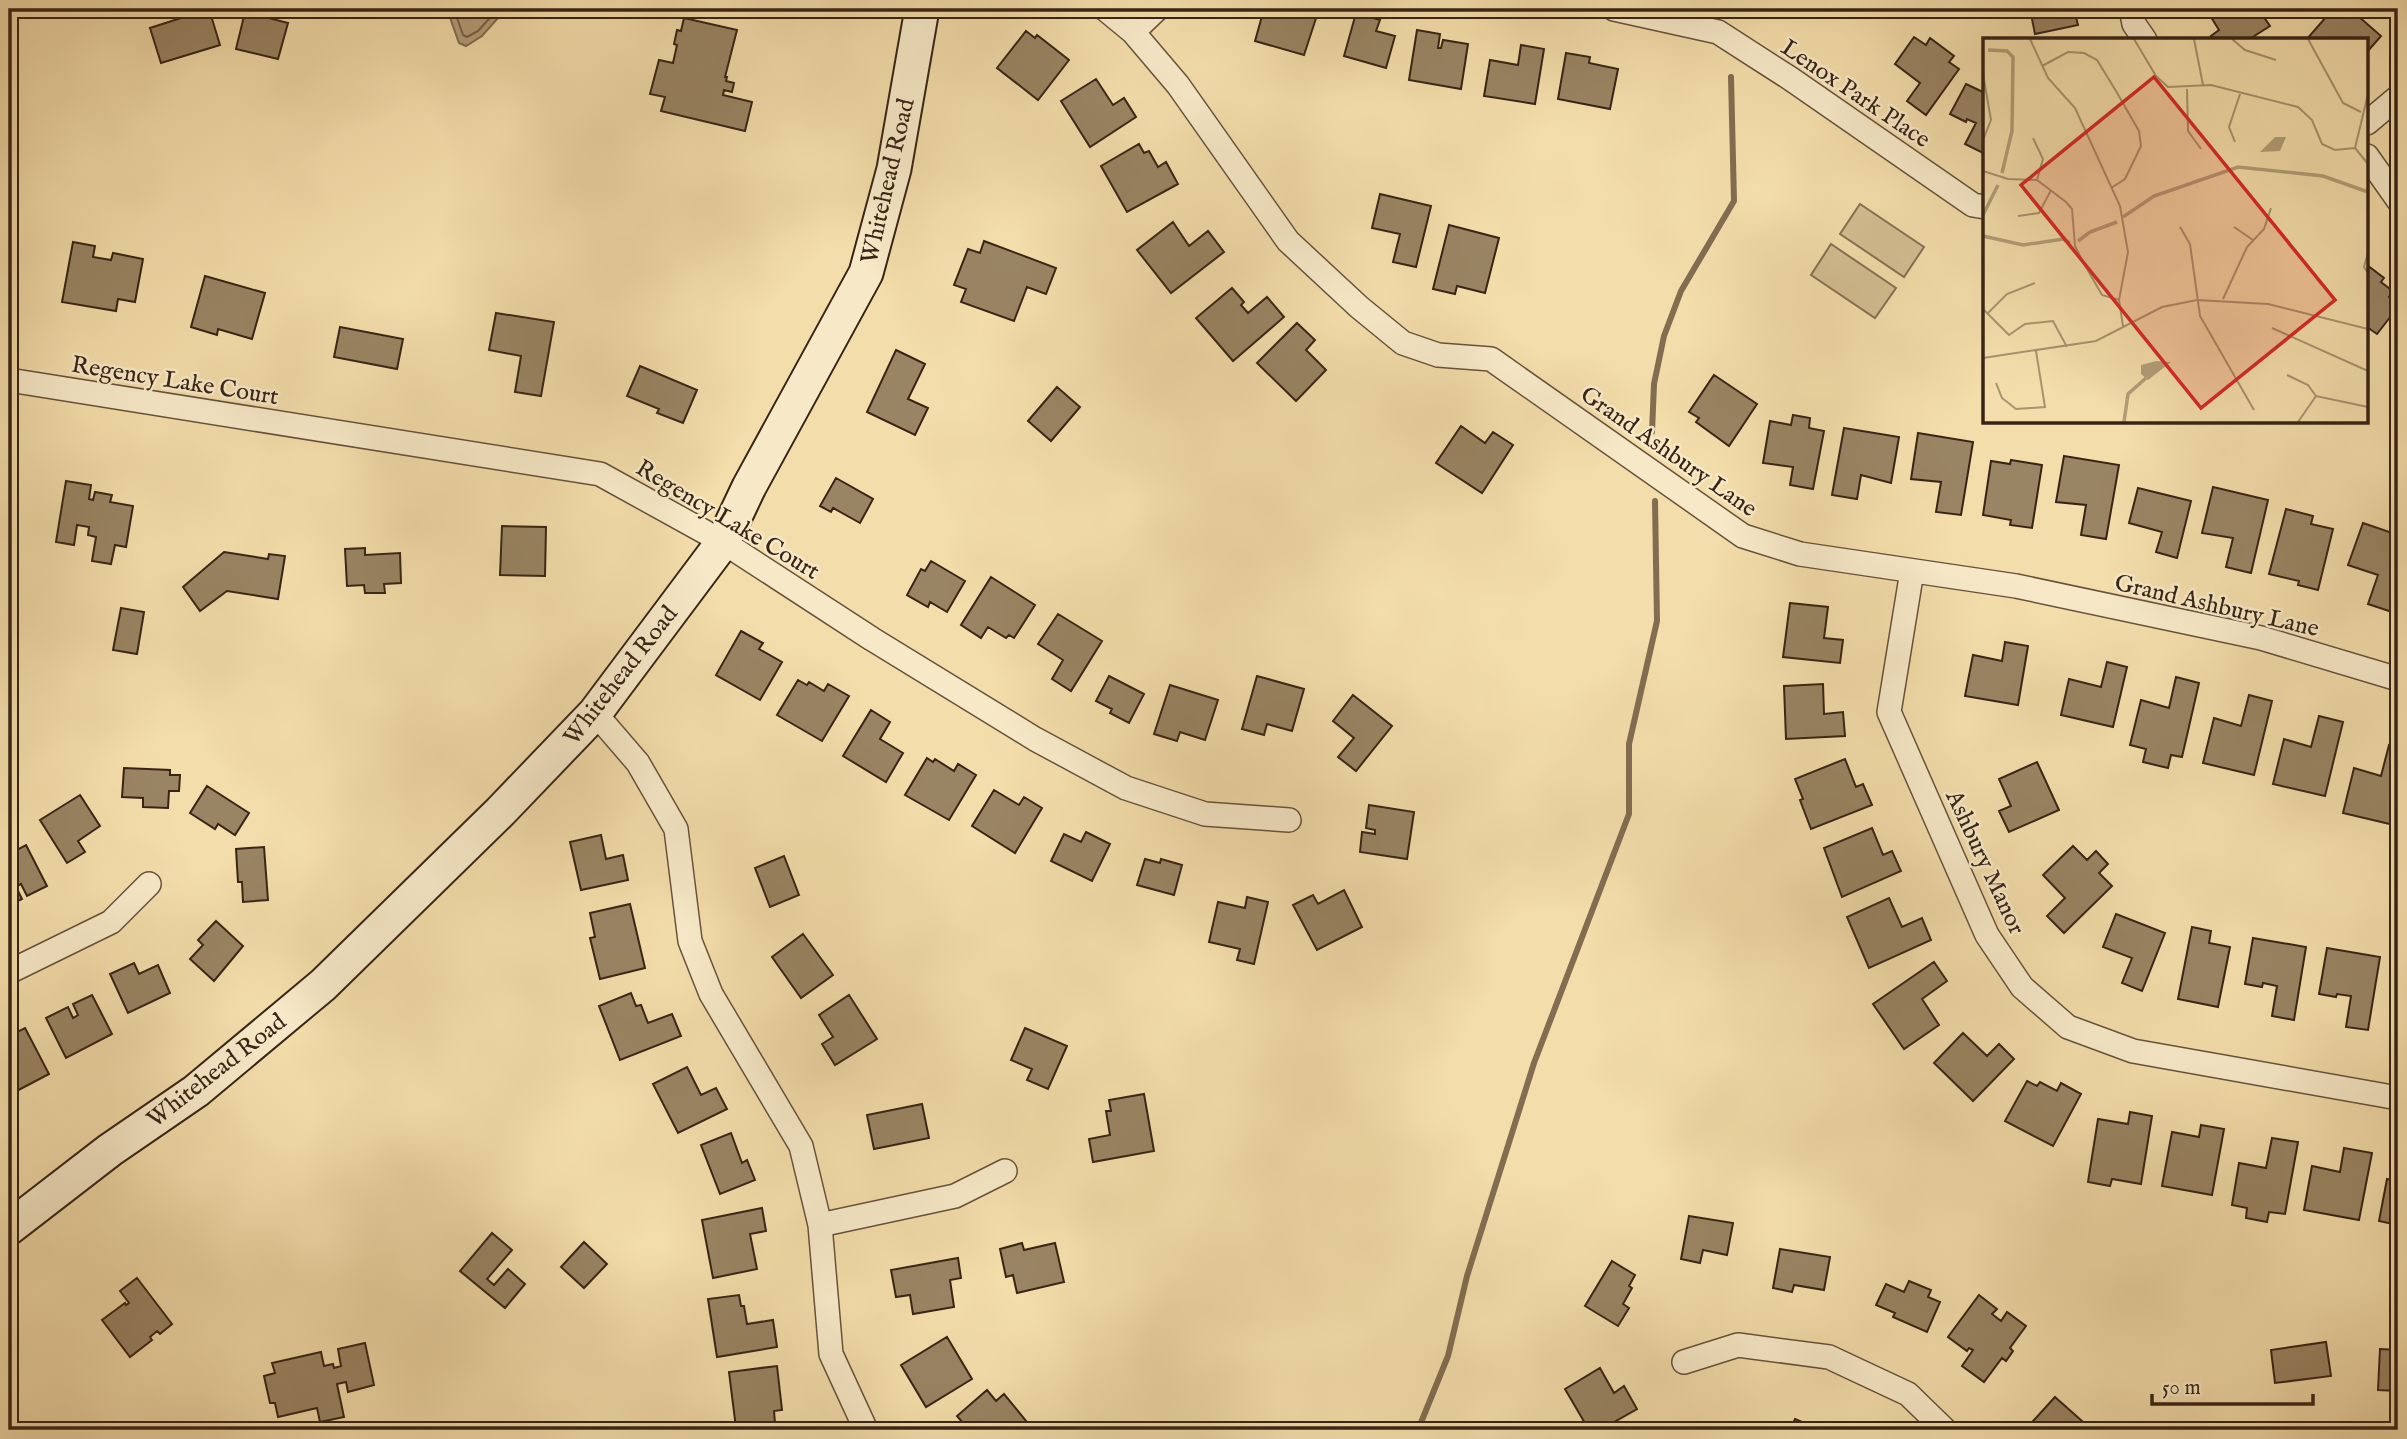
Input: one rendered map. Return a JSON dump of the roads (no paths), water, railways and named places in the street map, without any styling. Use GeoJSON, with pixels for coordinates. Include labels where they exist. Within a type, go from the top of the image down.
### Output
{"type":"FeatureCollection","features":[{"type":"Feature","properties":{"kind":"street","name":"Whitehead Road"},"geometry":{"type":"LineString","coordinates":[[9,1228],[110,1150],[196,1091],[323,985],[500,812],[595,713],[723,542],[749,487],[866,274],[894,169],[922,9]]}},
{"type":"Feature","properties":{"kind":"street","name":"Grand Ashbury Lane"},"geometry":{"type":"LineString","coordinates":[[1105,9],[1133,32],[1178,85],[1288,241],[1359,307],[1403,343],[1438,355],[1491,359],[1742,536],[1800,554],[2016,586],[2261,638],[2398,679]]}},
{"type":"Feature","properties":{"kind":"street"},"geometry":{"type":"LineString","coordinates":[[1133,32],[1157,9]]}},
{"type":"Feature","properties":{"kind":"street","name":"Lenox Park Place"},"geometry":{"type":"LineString","coordinates":[[1614,9],[1718,32],[1800,85],[1973,205],[1983,206]]}},
{"type":"Feature","properties":{"kind":"street"},"geometry":{"type":"LineString","coordinates":[[2131,9],[2134,24],[2144,38]]}},
{"type":"Feature","properties":{"kind":"street"},"geometry":{"type":"LineString","coordinates":[[2368,122],[2398,97]]}},
{"type":"Feature","properties":{"kind":"street"},"geometry":{"type":"LineString","coordinates":[[2368,157],[2398,200]]}},
{"type":"Feature","properties":{"kind":"street","name":"Regency Lake Court"},"geometry":{"type":"LineString","coordinates":[[9,380],[600,474],[723,542],[804,596],[977,703],[1126,788],[1205,814],[1289,820]]}},
{"type":"Feature","properties":{"kind":"street","name":"Ashbury Manor"},"geometry":{"type":"LineString","coordinates":[[1912,571],[1889,712],[1987,935],[2022,987],[2068,1027],[2133,1051],[2398,1098]]}},
{"type":"Feature","properties":{"kind":"street"},"geometry":{"type":"LineString","coordinates":[[595,713],[638,763],[676,829],[690,941],[711,994],[802,1146],[820,1224],[831,1354],[866,1430]]}},
{"type":"Feature","properties":{"kind":"street"},"geometry":{"type":"LineString","coordinates":[[9,972],[111,922],[149,884]]}},
{"type":"Feature","properties":{"kind":"street"},"geometry":{"type":"LineString","coordinates":[[820,1224],[955,1196],[1005,1171]]}},
{"type":"Feature","properties":{"kind":"street"},"geometry":{"type":"LineString","coordinates":[[1684,1362],[1738,1345],[1829,1357],[1908,1394],[1945,1430]]}},
{"type":"Feature","properties":{"kind":"water"},"geometry":{"type":"Polygon","coordinates":[[[447,9],[506,9],[482,36],[466,46],[459,43],[447,9]]]}},
{"type":"Feature","properties":{"kind":"waterway"},"geometry":{"type":"LineString","coordinates":[[1763,14],[1775,9]]}},
{"type":"Feature","properties":{"kind":"waterway"},"geometry":{"type":"LineString","coordinates":[[1652,432],[1654,384],[1664,336],[1681,291],[1734,201],[1731,77]]}},
{"type":"Feature","properties":{"kind":"waterway"},"geometry":{"type":"LineString","coordinates":[[1418,1430],[1448,1356],[1467,1276],[1534,1063],[1629,814],[1629,744],[1657,621],[1655,501]]}}]}
